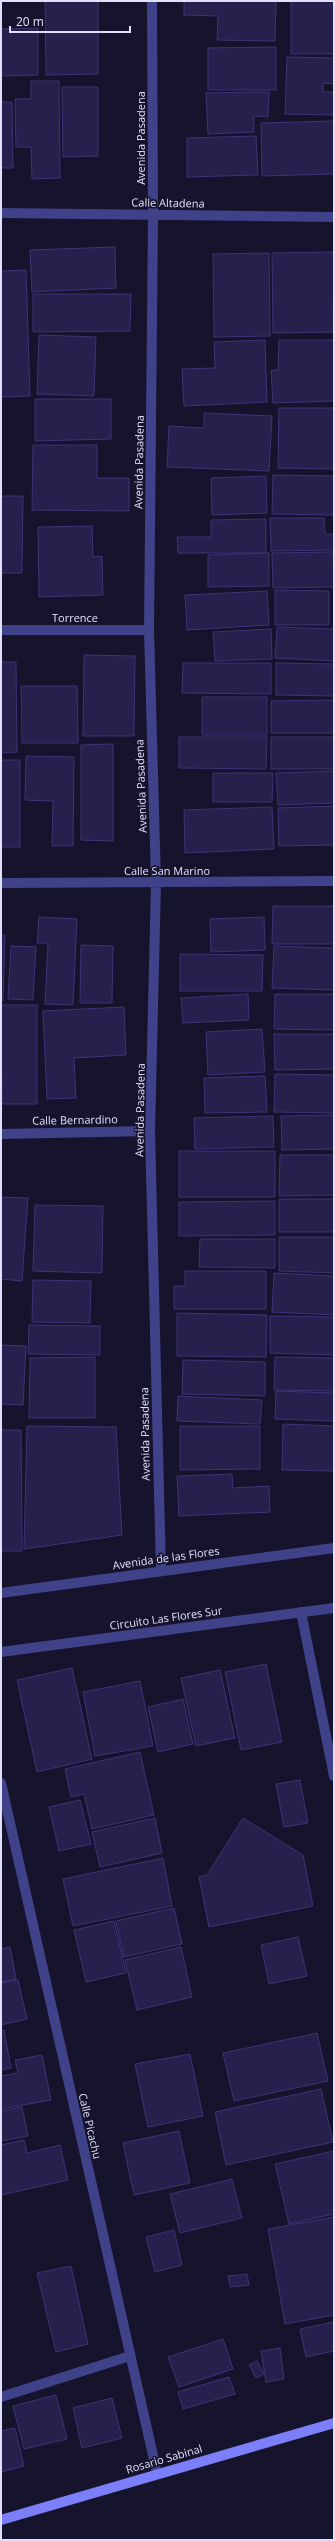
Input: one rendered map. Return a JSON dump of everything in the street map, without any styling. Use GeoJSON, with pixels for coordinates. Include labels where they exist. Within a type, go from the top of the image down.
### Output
{"type":"FeatureCollection","features":[{"type":"Feature","properties":{"kind":"main road","name":"Rosario Sabinal"},"geometry":{"type":"LineString","coordinates":[[1,2520],[157,2473],[334,2423]]}},
{"type":"Feature","properties":{"kind":"street","name":"Avenida Pasadena"},"geometry":{"type":"LineString","coordinates":[[152,1],[153,215],[149,630],[156,883],[150,1131],[161,1570]]}},
{"type":"Feature","properties":{"kind":"street","name":"Calle Altadena"},"geometry":{"type":"LineString","coordinates":[[1,213],[334,217]]}},
{"type":"Feature","properties":{"kind":"street","name":"Torrence"},"geometry":{"type":"LineString","coordinates":[[1,630],[149,630]]}},
{"type":"Feature","properties":{"kind":"street","name":"Calle San Marino"},"geometry":{"type":"LineString","coordinates":[[1,883],[334,881]]}},
{"type":"Feature","properties":{"kind":"street","name":"Calle Bernardino"},"geometry":{"type":"LineString","coordinates":[[1,1134],[150,1131]]}},
{"type":"Feature","properties":{"kind":"street","name":"Avenida de las Flores"},"geometry":{"type":"LineString","coordinates":[[1,1593],[161,1570],[334,1548]]}},
{"type":"Feature","properties":{"kind":"street","name":"Circuito Las Flores Sur"},"geometry":{"type":"LineString","coordinates":[[1,1652],[334,1608]]}},
{"type":"Feature","properties":{"kind":"street"},"geometry":{"type":"LineString","coordinates":[[301,1612],[334,1776]]}},
{"type":"Feature","properties":{"kind":"street","name":"Calle Picachu"},"geometry":{"type":"LineString","coordinates":[[1,1783],[157,2473]]}},
{"type":"Feature","properties":{"kind":"street"},"geometry":{"type":"LineString","coordinates":[[1,2397],[130,2356]]}},
{"type":"Feature","properties":{"kind":"building"},"geometry":{"type":"Polygon","coordinates":[[[45,1],[98,1],[98,74],[46,75],[45,1]]]}},
{"type":"Feature","properties":{"kind":"building"},"geometry":{"type":"Polygon","coordinates":[[[184,1],[276,1],[275,41],[217,40],[218,16],[184,15],[184,1]]]}},
{"type":"Feature","properties":{"kind":"building"},"geometry":{"type":"Polygon","coordinates":[[[291,1],[334,1],[334,54],[291,54],[291,1]]]}},
{"type":"Feature","properties":{"kind":"building"},"geometry":{"type":"Polygon","coordinates":[[[38,28],[38,75],[1,76],[1,29],[38,28]]]}},
{"type":"Feature","properties":{"kind":"building"},"geometry":{"type":"Polygon","coordinates":[[[276,47],[276,90],[208,90],[208,48],[276,47]]]}},
{"type":"Feature","properties":{"kind":"building"},"geometry":{"type":"Polygon","coordinates":[[[287,57],[334,58],[334,84],[323,83],[323,92],[334,92],[334,115],[285,114],[287,57]]]}},
{"type":"Feature","properties":{"kind":"building"},"geometry":{"type":"Polygon","coordinates":[[[31,81],[59,81],[60,178],[32,179],[31,147],[16,147],[15,99],[31,99],[31,81]]]}},
{"type":"Feature","properties":{"kind":"building"},"geometry":{"type":"Polygon","coordinates":[[[62,87],[98,87],[98,156],[63,157],[62,87]]]}},
{"type":"Feature","properties":{"kind":"building"},"geometry":{"type":"Polygon","coordinates":[[[269,92],[268,117],[254,116],[254,132],[208,134],[206,93],[269,92]]]}},
{"type":"Feature","properties":{"kind":"building"},"geometry":{"type":"Polygon","coordinates":[[[1,102],[12,102],[13,168],[1,168],[1,102]]]}},
{"type":"Feature","properties":{"kind":"building"},"geometry":{"type":"Polygon","coordinates":[[[334,121],[334,174],[262,176],[261,123],[334,121]]]}},
{"type":"Feature","properties":{"kind":"building"},"geometry":{"type":"Polygon","coordinates":[[[256,136],[258,175],[187,177],[187,138],[256,136]]]}},
{"type":"Feature","properties":{"kind":"building"},"geometry":{"type":"Polygon","coordinates":[[[115,247],[116,288],[32,292],[30,250],[115,247]]]}},
{"type":"Feature","properties":{"kind":"building"},"geometry":{"type":"Polygon","coordinates":[[[334,252],[333,332],[273,333],[272,253],[334,252]]]}},
{"type":"Feature","properties":{"kind":"building"},"geometry":{"type":"Polygon","coordinates":[[[269,253],[270,336],[214,337],[213,254],[269,253]]]}},
{"type":"Feature","properties":{"kind":"building"},"geometry":{"type":"Polygon","coordinates":[[[26,270],[30,396],[1,397],[1,271],[26,270]]]}},
{"type":"Feature","properties":{"kind":"building"},"geometry":{"type":"Polygon","coordinates":[[[33,294],[131,294],[130,331],[33,332],[33,294]]]}},
{"type":"Feature","properties":{"kind":"building"},"geometry":{"type":"Polygon","coordinates":[[[39,335],[96,337],[94,396],[37,394],[39,335]]]}},
{"type":"Feature","properties":{"kind":"building"},"geometry":{"type":"Polygon","coordinates":[[[265,340],[267,402],[184,406],[182,369],[215,368],[214,342],[265,340]]]}},
{"type":"Feature","properties":{"kind":"building"},"geometry":{"type":"Polygon","coordinates":[[[279,340],[334,340],[334,401],[273,403],[271,370],[278,370],[279,340]]]}},
{"type":"Feature","properties":{"kind":"building"},"geometry":{"type":"Polygon","coordinates":[[[35,399],[111,399],[111,439],[35,441],[35,399]]]}},
{"type":"Feature","properties":{"kind":"building"},"geometry":{"type":"Polygon","coordinates":[[[279,408],[334,408],[334,469],[278,468],[279,408]]]}},
{"type":"Feature","properties":{"kind":"building"},"geometry":{"type":"Polygon","coordinates":[[[204,413],[272,416],[269,471],[167,467],[169,426],[204,428],[204,413]]]}},
{"type":"Feature","properties":{"kind":"building"},"geometry":{"type":"Polygon","coordinates":[[[33,445],[97,445],[97,478],[129,478],[129,511],[32,510],[33,445]]]}},
{"type":"Feature","properties":{"kind":"building"},"geometry":{"type":"Polygon","coordinates":[[[273,475],[334,476],[334,515],[272,514],[273,475]]]}},
{"type":"Feature","properties":{"kind":"building"},"geometry":{"type":"Polygon","coordinates":[[[266,476],[267,513],[212,515],[211,478],[266,476]]]}},
{"type":"Feature","properties":{"kind":"building"},"geometry":{"type":"Polygon","coordinates":[[[1,496],[23,496],[22,573],[1,573],[1,496]]]}},
{"type":"Feature","properties":{"kind":"building"},"geometry":{"type":"Polygon","coordinates":[[[270,518],[324,518],[325,534],[334,534],[334,550],[271,551],[270,518]]]}},
{"type":"Feature","properties":{"kind":"building"},"geometry":{"type":"Polygon","coordinates":[[[266,519],[266,553],[178,553],[177,537],[211,537],[211,520],[266,519]]]}},
{"type":"Feature","properties":{"kind":"building"},"geometry":{"type":"Polygon","coordinates":[[[92,526],[93,557],[102,556],[103,595],[39,597],[38,527],[92,526]]]}},
{"type":"Feature","properties":{"kind":"building"},"geometry":{"type":"Polygon","coordinates":[[[333,552],[334,587],[273,588],[272,553],[333,552]]]}},
{"type":"Feature","properties":{"kind":"building"},"geometry":{"type":"Polygon","coordinates":[[[269,553],[269,586],[208,587],[208,555],[269,553]]]}},
{"type":"Feature","properties":{"kind":"building"},"geometry":{"type":"Polygon","coordinates":[[[275,590],[329,591],[329,625],[275,625],[275,590]]]}},
{"type":"Feature","properties":{"kind":"building"},"geometry":{"type":"Polygon","coordinates":[[[267,591],[269,625],[187,630],[185,595],[267,591]]]}},
{"type":"Feature","properties":{"kind":"building"},"geometry":{"type":"Polygon","coordinates":[[[277,627],[334,629],[334,661],[275,658],[277,627]]]}},
{"type":"Feature","properties":{"kind":"building"},"geometry":{"type":"Polygon","coordinates":[[[271,629],[272,659],[215,661],[213,632],[271,629]]]}},
{"type":"Feature","properties":{"kind":"building"},"geometry":{"type":"Polygon","coordinates":[[[84,655],[135,656],[134,736],[83,736],[84,655]]]}},
{"type":"Feature","properties":{"kind":"building"},"geometry":{"type":"Polygon","coordinates":[[[1,662],[16,662],[17,752],[1,753],[1,662]]]}},
{"type":"Feature","properties":{"kind":"building"},"geometry":{"type":"Polygon","coordinates":[[[183,663],[271,663],[271,694],[182,693],[183,663]]]}},
{"type":"Feature","properties":{"kind":"building"},"geometry":{"type":"Polygon","coordinates":[[[276,663],[334,664],[334,696],[276,695],[276,663]]]}},
{"type":"Feature","properties":{"kind":"building"},"geometry":{"type":"Polygon","coordinates":[[[21,686],[77,686],[78,743],[22,743],[21,686]]]}},
{"type":"Feature","properties":{"kind":"building"},"geometry":{"type":"Polygon","coordinates":[[[202,697],[267,697],[267,735],[202,735],[202,697]]]}},
{"type":"Feature","properties":{"kind":"building"},"geometry":{"type":"Polygon","coordinates":[[[334,700],[334,733],[271,733],[271,701],[334,700]]]}},
{"type":"Feature","properties":{"kind":"building"},"geometry":{"type":"Polygon","coordinates":[[[179,737],[267,737],[266,769],[179,768],[179,737]]]}},
{"type":"Feature","properties":{"kind":"building"},"geometry":{"type":"Polygon","coordinates":[[[271,737],[334,737],[334,769],[271,769],[271,737]]]}},
{"type":"Feature","properties":{"kind":"building"},"geometry":{"type":"Polygon","coordinates":[[[113,744],[113,841],[81,840],[81,745],[113,744]]]}},
{"type":"Feature","properties":{"kind":"building"},"geometry":{"type":"Polygon","coordinates":[[[26,756],[74,757],[73,846],[52,846],[53,801],[25,800],[26,756]]]}},
{"type":"Feature","properties":{"kind":"building"},"geometry":{"type":"Polygon","coordinates":[[[1,760],[20,760],[20,847],[1,847],[1,760]]]}},
{"type":"Feature","properties":{"kind":"building"},"geometry":{"type":"Polygon","coordinates":[[[334,771],[334,803],[278,805],[276,773],[334,771]]]}},
{"type":"Feature","properties":{"kind":"building"},"geometry":{"type":"Polygon","coordinates":[[[213,773],[273,773],[272,802],[213,802],[213,773]]]}},
{"type":"Feature","properties":{"kind":"building"},"geometry":{"type":"Polygon","coordinates":[[[334,806],[334,845],[279,846],[278,808],[334,806]]]}},
{"type":"Feature","properties":{"kind":"building"},"geometry":{"type":"Polygon","coordinates":[[[272,807],[274,849],[185,853],[184,810],[272,807]]]}},
{"type":"Feature","properties":{"kind":"building"},"geometry":{"type":"Polygon","coordinates":[[[273,906],[334,906],[334,944],[272,944],[273,906]]]}},
{"type":"Feature","properties":{"kind":"building"},"geometry":{"type":"Polygon","coordinates":[[[39,917],[77,919],[73,1005],[45,1004],[48,943],[37,943],[39,917]]]}},
{"type":"Feature","properties":{"kind":"building"},"geometry":{"type":"Polygon","coordinates":[[[264,917],[265,950],[211,952],[210,919],[264,917]]]}},
{"type":"Feature","properties":{"kind":"building"},"geometry":{"type":"Polygon","coordinates":[[[1,935],[5,935],[3,1001],[1,1001],[1,935]]]}},
{"type":"Feature","properties":{"kind":"building"},"geometry":{"type":"Polygon","coordinates":[[[81,945],[113,946],[112,1003],[80,1003],[81,945]]]}},
{"type":"Feature","properties":{"kind":"building"},"geometry":{"type":"Polygon","coordinates":[[[11,946],[36,947],[33,1000],[8,999],[11,946]]]}},
{"type":"Feature","properties":{"kind":"building"},"geometry":{"type":"Polygon","coordinates":[[[274,946],[334,948],[334,990],[272,988],[274,946]]]}},
{"type":"Feature","properties":{"kind":"building"},"geometry":{"type":"Polygon","coordinates":[[[180,954],[263,955],[262,991],[180,991],[180,954]]]}},
{"type":"Feature","properties":{"kind":"building"},"geometry":{"type":"Polygon","coordinates":[[[248,994],[249,1020],[183,1023],[181,998],[248,994]]]}},
{"type":"Feature","properties":{"kind":"building"},"geometry":{"type":"Polygon","coordinates":[[[275,994],[334,994],[334,1030],[274,1029],[275,994]]]}},
{"type":"Feature","properties":{"kind":"building"},"geometry":{"type":"Polygon","coordinates":[[[1,1005],[37,1005],[37,1104],[2,1104],[1,1005]]]}},
{"type":"Feature","properties":{"kind":"building"},"geometry":{"type":"Polygon","coordinates":[[[124,1007],[126,1055],[74,1058],[76,1098],[47,1099],[43,1011],[124,1007]]]}},
{"type":"Feature","properties":{"kind":"building"},"geometry":{"type":"Polygon","coordinates":[[[262,1029],[265,1072],[208,1075],[206,1032],[262,1029]]]}},
{"type":"Feature","properties":{"kind":"building"},"geometry":{"type":"Polygon","coordinates":[[[274,1034],[334,1034],[334,1069],[275,1070],[274,1034]]]}},
{"type":"Feature","properties":{"kind":"building"},"geometry":{"type":"Polygon","coordinates":[[[275,1074],[334,1075],[334,1113],[274,1112],[275,1074]]]}},
{"type":"Feature","properties":{"kind":"building"},"geometry":{"type":"Polygon","coordinates":[[[265,1076],[267,1112],[205,1113],[204,1078],[265,1076]]]}},
{"type":"Feature","properties":{"kind":"building"},"geometry":{"type":"Polygon","coordinates":[[[334,1115],[334,1149],[282,1150],[281,1116],[334,1115]]]}},
{"type":"Feature","properties":{"kind":"building"},"geometry":{"type":"Polygon","coordinates":[[[273,1116],[274,1147],[195,1149],[194,1118],[273,1116]]]}},
{"type":"Feature","properties":{"kind":"building"},"geometry":{"type":"Polygon","coordinates":[[[179,1151],[275,1151],[275,1197],[179,1197],[179,1151]]]}},
{"type":"Feature","properties":{"kind":"building"},"geometry":{"type":"Polygon","coordinates":[[[280,1155],[334,1155],[334,1195],[279,1196],[280,1155]]]}},
{"type":"Feature","properties":{"kind":"building"},"geometry":{"type":"Polygon","coordinates":[[[1,1197],[28,1198],[22,1281],[1,1279],[1,1197]]]}},
{"type":"Feature","properties":{"kind":"building"},"geometry":{"type":"Polygon","coordinates":[[[279,1199],[334,1199],[334,1232],[279,1232],[279,1199]]]}},
{"type":"Feature","properties":{"kind":"building"},"geometry":{"type":"Polygon","coordinates":[[[275,1201],[275,1235],[179,1236],[179,1202],[275,1201]]]}},
{"type":"Feature","properties":{"kind":"building"},"geometry":{"type":"Polygon","coordinates":[[[35,1205],[103,1206],[102,1273],[33,1271],[35,1205]]]}},
{"type":"Feature","properties":{"kind":"building"},"geometry":{"type":"Polygon","coordinates":[[[279,1237],[334,1237],[334,1273],[279,1271],[279,1237]]]}},
{"type":"Feature","properties":{"kind":"building"},"geometry":{"type":"Polygon","coordinates":[[[200,1239],[275,1239],[275,1268],[199,1267],[200,1239]]]}},
{"type":"Feature","properties":{"kind":"building"},"geometry":{"type":"Polygon","coordinates":[[[185,1271],[266,1271],[266,1309],[174,1309],[174,1286],[185,1286],[185,1271]]]}},
{"type":"Feature","properties":{"kind":"building"},"geometry":{"type":"Polygon","coordinates":[[[274,1273],[334,1276],[334,1315],[272,1312],[274,1273]]]}},
{"type":"Feature","properties":{"kind":"building"},"geometry":{"type":"Polygon","coordinates":[[[33,1280],[91,1281],[90,1323],[32,1322],[33,1280]]]}},
{"type":"Feature","properties":{"kind":"building"},"geometry":{"type":"Polygon","coordinates":[[[177,1313],[267,1315],[266,1357],[177,1356],[177,1313]]]}},
{"type":"Feature","properties":{"kind":"building"},"geometry":{"type":"Polygon","coordinates":[[[270,1316],[334,1317],[334,1355],[270,1353],[270,1316]]]}},
{"type":"Feature","properties":{"kind":"building"},"geometry":{"type":"Polygon","coordinates":[[[29,1325],[100,1326],[100,1355],[28,1354],[29,1325]]]}},
{"type":"Feature","properties":{"kind":"building"},"geometry":{"type":"Polygon","coordinates":[[[1,1345],[26,1346],[23,1405],[1,1404],[1,1345]]]}},
{"type":"Feature","properties":{"kind":"building"},"geometry":{"type":"Polygon","coordinates":[[[95,1357],[95,1418],[29,1418],[30,1358],[95,1357]]]}},
{"type":"Feature","properties":{"kind":"building"},"geometry":{"type":"Polygon","coordinates":[[[275,1357],[334,1358],[334,1391],[274,1390],[275,1357]]]}},
{"type":"Feature","properties":{"kind":"building"},"geometry":{"type":"Polygon","coordinates":[[[183,1360],[265,1362],[265,1396],[182,1394],[183,1360]]]}},
{"type":"Feature","properties":{"kind":"building"},"geometry":{"type":"Polygon","coordinates":[[[276,1391],[334,1393],[334,1421],[275,1419],[276,1391]]]}},
{"type":"Feature","properties":{"kind":"building"},"geometry":{"type":"Polygon","coordinates":[[[178,1396],[262,1400],[260,1424],[177,1421],[178,1396]]]}},
{"type":"Feature","properties":{"kind":"building"},"geometry":{"type":"Polygon","coordinates":[[[283,1424],[334,1426],[334,1471],[282,1470],[283,1424]]]}},
{"type":"Feature","properties":{"kind":"building"},"geometry":{"type":"Polygon","coordinates":[[[27,1426],[116,1427],[122,1535],[24,1549],[27,1426]]]}},
{"type":"Feature","properties":{"kind":"building"},"geometry":{"type":"Polygon","coordinates":[[[180,1426],[260,1426],[260,1469],[180,1470],[180,1426]]]}},
{"type":"Feature","properties":{"kind":"building"},"geometry":{"type":"Polygon","coordinates":[[[1,1430],[21,1430],[22,1551],[1,1551],[1,1430]]]}},
{"type":"Feature","properties":{"kind":"building"},"geometry":{"type":"Polygon","coordinates":[[[232,1474],[233,1488],[269,1486],[270,1512],[179,1516],[177,1476],[232,1474]]]}},
{"type":"Feature","properties":{"kind":"building"},"geometry":{"type":"Polygon","coordinates":[[[266,1664],[282,1742],[241,1750],[225,1672],[266,1664]]]}},
{"type":"Feature","properties":{"kind":"building"},"geometry":{"type":"Polygon","coordinates":[[[72,1668],[92,1759],[37,1772],[17,1680],[72,1668]]]}},
{"type":"Feature","properties":{"kind":"building"},"geometry":{"type":"Polygon","coordinates":[[[220,1670],[235,1738],[196,1746],[181,1678],[220,1670]]]}},
{"type":"Feature","properties":{"kind":"building"},"geometry":{"type":"Polygon","coordinates":[[[140,1681],[153,1746],[95,1756],[83,1692],[140,1681]]]}},
{"type":"Feature","properties":{"kind":"building"},"geometry":{"type":"Polygon","coordinates":[[[183,1699],[193,1744],[158,1752],[148,1707],[183,1699]]]}},
{"type":"Feature","properties":{"kind":"building"},"geometry":{"type":"Polygon","coordinates":[[[140,1752],[154,1815],[92,1829],[84,1794],[71,1797],[65,1769],[140,1752]]]}},
{"type":"Feature","properties":{"kind":"building"},"geometry":{"type":"Polygon","coordinates":[[[300,1780],[308,1823],[284,1827],[276,1784],[300,1780]]]}},
{"type":"Feature","properties":{"kind":"building"},"geometry":{"type":"Polygon","coordinates":[[[80,1800],[91,1844],[59,1851],[49,1807],[80,1800]]]}},
{"type":"Feature","properties":{"kind":"building"},"geometry":{"type":"Polygon","coordinates":[[[155,1818],[162,1853],[100,1867],[92,1832],[155,1818]]]}},
{"type":"Feature","properties":{"kind":"building"},"geometry":{"type":"Polygon","coordinates":[[[243,1818],[303,1855],[313,1906],[209,1927],[199,1877],[207,1875],[243,1818]]]}},
{"type":"Feature","properties":{"kind":"building"},"geometry":{"type":"Polygon","coordinates":[[[163,1858],[172,1906],[73,1926],[63,1879],[163,1858]]]}},
{"type":"Feature","properties":{"kind":"building"},"geometry":{"type":"Polygon","coordinates":[[[174,1908],[182,1944],[124,1957],[116,1921],[174,1908]]]}},
{"type":"Feature","properties":{"kind":"building"},"geometry":{"type":"Polygon","coordinates":[[[114,1921],[126,1973],[86,1982],[74,1930],[114,1921]]]}},
{"type":"Feature","properties":{"kind":"building"},"geometry":{"type":"Polygon","coordinates":[[[298,1937],[307,1976],[269,1984],[261,1945],[298,1937]]]}},
{"type":"Feature","properties":{"kind":"building"},"geometry":{"type":"Polygon","coordinates":[[[10,1947],[16,1979],[1,1982],[1,1949],[10,1947]]]}},
{"type":"Feature","properties":{"kind":"building"},"geometry":{"type":"Polygon","coordinates":[[[181,1947],[192,1997],[137,2010],[125,1960],[181,1947]]]}},
{"type":"Feature","properties":{"kind":"building"},"geometry":{"type":"Polygon","coordinates":[[[18,1980],[27,2019],[1,2025],[1,1983],[18,1980]]]}},
{"type":"Feature","properties":{"kind":"building"},"geometry":{"type":"Polygon","coordinates":[[[4,2030],[11,2068],[1,2070],[1,2031],[4,2030]]]}},
{"type":"Feature","properties":{"kind":"building"},"geometry":{"type":"Polygon","coordinates":[[[317,2033],[328,2081],[234,2101],[223,2053],[317,2033]]]}},
{"type":"Feature","properties":{"kind":"building"},"geometry":{"type":"Polygon","coordinates":[[[190,2054],[203,2116],[148,2127],[135,2064],[190,2054]]]}},
{"type":"Feature","properties":{"kind":"building"},"geometry":{"type":"Polygon","coordinates":[[[42,2055],[51,2100],[1,2109],[1,2076],[18,2073],[15,2060],[42,2055]]]}},
{"type":"Feature","properties":{"kind":"building"},"geometry":{"type":"Polygon","coordinates":[[[321,2089],[333,2142],[226,2165],[215,2112],[321,2089]]]}},
{"type":"Feature","properties":{"kind":"building"},"geometry":{"type":"Polygon","coordinates":[[[22,2107],[28,2136],[1,2141],[1,2111],[22,2107]]]}},
{"type":"Feature","properties":{"kind":"building"},"geometry":{"type":"Polygon","coordinates":[[[179,2131],[190,2183],[134,2195],[123,2143],[179,2131]]]}},
{"type":"Feature","properties":{"kind":"building"},"geometry":{"type":"Polygon","coordinates":[[[24,2140],[27,2153],[60,2145],[68,2180],[1,2195],[1,2145],[24,2140]]]}},
{"type":"Feature","properties":{"kind":"building"},"geometry":{"type":"Polygon","coordinates":[[[334,2151],[334,2214],[289,2224],[275,2164],[334,2151]]]}},
{"type":"Feature","properties":{"kind":"building"},"geometry":{"type":"Polygon","coordinates":[[[232,2179],[242,2218],[180,2233],[170,2194],[232,2179]]]}},
{"type":"Feature","properties":{"kind":"building"},"geometry":{"type":"Polygon","coordinates":[[[334,2217],[334,2315],[285,2324],[268,2229],[334,2217]]]}},
{"type":"Feature","properties":{"kind":"building"},"geometry":{"type":"Polygon","coordinates":[[[174,2230],[182,2265],[155,2272],[146,2237],[174,2230]]]}},
{"type":"Feature","properties":{"kind":"building"},"geometry":{"type":"Polygon","coordinates":[[[71,2266],[88,2344],[56,2352],[37,2273],[71,2266]]]}},
{"type":"Feature","properties":{"kind":"building"},"geometry":{"type":"Polygon","coordinates":[[[247,2274],[249,2285],[230,2287],[228,2276],[247,2274]]]}},
{"type":"Feature","properties":{"kind":"building"},"geometry":{"type":"Polygon","coordinates":[[[334,2322],[334,2351],[306,2357],[300,2329],[334,2322]]]}},
{"type":"Feature","properties":{"kind":"building"},"geometry":{"type":"Polygon","coordinates":[[[223,2339],[233,2369],[179,2387],[168,2357],[223,2339]]]}},
{"type":"Feature","properties":{"kind":"building"},"geometry":{"type":"Polygon","coordinates":[[[280,2348],[284,2379],[266,2382],[261,2351],[280,2348]]]}},
{"type":"Feature","properties":{"kind":"building"},"geometry":{"type":"Polygon","coordinates":[[[257,2361],[264,2374],[256,2378],[249,2365],[257,2361]]]}},
{"type":"Feature","properties":{"kind":"building"},"geometry":{"type":"Polygon","coordinates":[[[229,2377],[235,2394],[183,2409],[178,2392],[229,2377]]]}},
{"type":"Feature","properties":{"kind":"building"},"geometry":{"type":"Polygon","coordinates":[[[56,2395],[67,2439],[24,2449],[13,2406],[56,2395]]]}},
{"type":"Feature","properties":{"kind":"building"},"geometry":{"type":"Polygon","coordinates":[[[112,2398],[122,2438],[82,2448],[73,2408],[112,2398]]]}},
{"type":"Feature","properties":{"kind":"building"},"geometry":{"type":"Polygon","coordinates":[[[15,2428],[24,2466],[1,2472],[1,2431],[15,2428]]]}}]}
